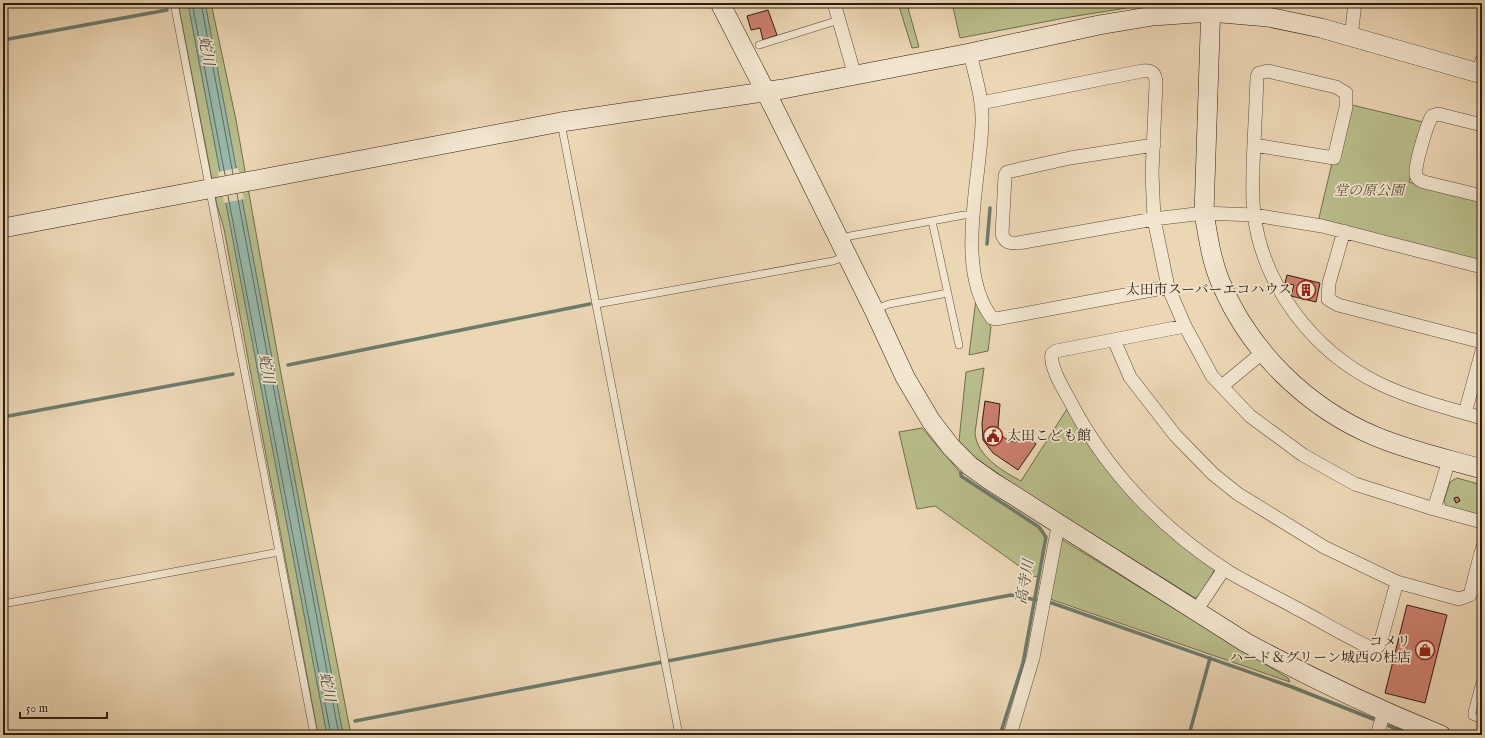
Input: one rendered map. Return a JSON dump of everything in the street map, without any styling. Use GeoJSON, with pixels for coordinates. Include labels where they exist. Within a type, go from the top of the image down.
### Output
{"type":"FeatureCollection","features":[{"type":"Feature","properties":{"kind":"street"},"geometry":{"type":"LineString","coordinates":[[720,3],[844,248],[905,377],[931,421],[951,447],[970,466],[1060,526],[1257,649],[1384,712],[1441,735]]}},
{"type":"Feature","properties":{"kind":"street"},"geometry":{"type":"LineString","coordinates":[[834,3],[855,76]]}},
{"type":"Feature","properties":{"kind":"street"},"geometry":{"type":"LineString","coordinates":[[1351,37],[1355,3]]}},
{"type":"Feature","properties":{"kind":"street"},"geometry":{"type":"LineString","coordinates":[[3,228],[561,122],[765,92],[855,76],[1126,20],[1211,7],[1321,28],[1351,37],[1481,69]]}},
{"type":"Feature","properties":{"kind":"street"},"geometry":{"type":"LineString","coordinates":[[1211,7],[1204,213],[1209,246],[1219,279],[1239,320],[1262,353],[1300,390],[1358,429],[1396,445],[1482,469]]}},
{"type":"Feature","properties":{"kind":"street"},"geometry":{"type":"LineString","coordinates":[[970,53],[981,103],[982,140],[972,215],[972,247],[977,284],[986,310],[992,318],[996,319],[1034,313],[1168,287]]}},
{"type":"Feature","properties":{"kind":"street"},"geometry":{"type":"LineString","coordinates":[[981,103],[1149,70],[1156,77],[1152,172],[1154,219],[1168,287],[1185,326],[1212,376],[1250,416],[1303,455],[1355,484],[1434,509],[1482,522]]}},
{"type":"Feature","properties":{"kind":"street"},"geometry":{"type":"LineString","coordinates":[[1254,145],[1334,158],[1336,156],[1346,107],[1346,93],[1336,87],[1268,71],[1259,73],[1257,77],[1254,145],[1254,215],[1266,260],[1274,279],[1297,316],[1316,338],[1350,366],[1378,383],[1410,396],[1482,418]]}},
{"type":"Feature","properties":{"kind":"street"},"geometry":{"type":"LineString","coordinates":[[1482,125],[1438,114],[1432,116],[1427,126],[1416,166],[1416,175],[1418,179],[1424,182],[1482,196]]}},
{"type":"Feature","properties":{"kind":"street"},"geometry":{"type":"LineString","coordinates":[[1154,145],[1085,155],[1007,172],[1005,176],[1002,234],[1004,240],[1008,243],[1018,243],[1154,219],[1204,213],[1254,215],[1344,231],[1482,267]]}},
{"type":"Feature","properties":{"kind":"street"},"geometry":{"type":"LineString","coordinates":[[1344,231],[1329,283],[1328,299],[1338,305],[1482,342]]}},
{"type":"Feature","properties":{"kind":"street"},"geometry":{"type":"LineString","coordinates":[[1185,326],[1056,351],[1052,354],[1052,365],[1061,384],[1097,446],[1138,498],[1163,521],[1224,569],[1371,648],[1377,647],[1380,644],[1397,582]]}},
{"type":"Feature","properties":{"kind":"street"},"geometry":{"type":"LineString","coordinates":[[1114,340],[1130,377],[1175,436],[1212,474],[1238,494],[1300,534],[1397,582],[1459,599],[1470,595],[1482,549]]}},
{"type":"Feature","properties":{"kind":"street"},"geometry":{"type":"LineString","coordinates":[[1465,413],[1482,351]]}},
{"type":"Feature","properties":{"kind":"street"},"geometry":{"type":"LineString","coordinates":[[1222,386],[1262,353]]}},
{"type":"Feature","properties":{"kind":"street"},"geometry":{"type":"LineString","coordinates":[[1434,509],[1449,460]]}},
{"type":"Feature","properties":{"kind":"street"},"geometry":{"type":"LineString","coordinates":[[1010,735],[1033,658],[1057,532],[1060,526]]}},
{"type":"Feature","properties":{"kind":"street"},"geometry":{"type":"LineString","coordinates":[[1196,611],[1224,569]]}},
{"type":"Feature","properties":{"kind":"street"},"geometry":{"type":"LineString","coordinates":[[1378,735],[1384,712]]}},
{"type":"Feature","properties":{"kind":"lane"},"geometry":{"type":"LineString","coordinates":[[174,3],[211,189],[278,552],[314,735]]}},
{"type":"Feature","properties":{"kind":"lane"},"geometry":{"type":"LineString","coordinates":[[759,45],[839,20]]}},
{"type":"Feature","properties":{"kind":"lane"},"geometry":{"type":"LineString","coordinates":[[561,122],[597,304],[625,462],[679,735]]}},
{"type":"Feature","properties":{"kind":"lane"},"geometry":{"type":"LineString","coordinates":[[597,304],[833,261],[844,248],[850,236],[972,215]]}},
{"type":"Feature","properties":{"kind":"lane"},"geometry":{"type":"LineString","coordinates":[[932,221],[959,345]]}},
{"type":"Feature","properties":{"kind":"lane"},"geometry":{"type":"LineString","coordinates":[[874,310],[889,304],[948,292]]}},
{"type":"Feature","properties":{"kind":"lane"},"geometry":{"type":"LineString","coordinates":[[3,604],[278,552]]}},
{"type":"Feature","properties":{"kind":"lane"},"geometry":{"type":"LineString","coordinates":[[1482,675],[1480,689],[1472,716],[1482,720]]}},
{"type":"Feature","properties":{"kind":"green space"},"geometry":{"type":"Polygon","coordinates":[[[178,3],[188,3],[327,735],[318,735],[224,229],[217,205],[178,3]]]}},
{"type":"Feature","properties":{"kind":"green space"},"geometry":{"type":"Polygon","coordinates":[[[205,3],[211,3],[236,120],[281,374],[351,735],[343,735],[205,3]]]}},
{"type":"Feature","properties":{"kind":"green space"},"geometry":{"type":"Polygon","coordinates":[[[898,3],[934,3],[908,8],[919,47],[912,48],[898,3]]]}},
{"type":"Feature","properties":{"kind":"green space"},"geometry":{"type":"Polygon","coordinates":[[[952,3],[1158,3],[1070,17],[960,38],[952,3]]]}},
{"type":"Feature","properties":{"kind":"green space","name":"堂の原公園"},"geometry":{"type":"Polygon","coordinates":[[[1352,105],[1423,122],[1409,182],[1482,201],[1482,262],[1318,222],[1332,163],[1338,164],[1352,105]]]}},
{"type":"Feature","properties":{"kind":"green space"},"geometry":{"type":"Polygon","coordinates":[[[976,299],[991,327],[988,351],[969,355],[976,299]]]}},
{"type":"Feature","properties":{"kind":"green space"},"geometry":{"type":"Polygon","coordinates":[[[984,368],[975,433],[980,449],[985,456],[1006,473],[1021,481],[1067,409],[1103,463],[1215,569],[1201,594],[1195,598],[1019,488],[977,459],[959,441],[966,372],[984,368]]]}},
{"type":"Feature","properties":{"kind":"green space"},"geometry":{"type":"Polygon","coordinates":[[[922,428],[959,471],[961,476],[1042,529],[1046,542],[1039,577],[1033,576],[935,506],[917,509],[899,432],[922,428]]]}},
{"type":"Feature","properties":{"kind":"green space"},"geometry":{"type":"Polygon","coordinates":[[[1457,478],[1482,485],[1482,517],[1447,508],[1444,501],[1450,482],[1457,478]]]}},
{"type":"Feature","properties":{"kind":"green space"},"geometry":{"type":"Polygon","coordinates":[[[1061,539],[1288,678],[1290,682],[1050,599],[1061,539]]]}},
{"type":"Feature","properties":{"kind":"water","name":"蛇川"},"geometry":{"type":"Polygon","coordinates":[[[188,3],[205,3],[343,735],[327,735],[188,3]]]}},
{"type":"Feature","properties":{"kind":"pier"},"geometry":{"type":"Polygon","coordinates":[[[238,168],[244,199],[224,203],[218,172],[238,168]]]}},
{"type":"Feature","properties":{"kind":"building"},"geometry":{"type":"Polygon","coordinates":[[[768,10],[777,35],[763,40],[760,28],[751,30],[747,16],[768,10]]]}},
{"type":"Feature","properties":{"kind":"building","name":"太田市スーパーエコハウス"},"geometry":{"type":"Polygon","coordinates":[[[1287,275],[1320,283],[1316,302],[1291,296],[1294,285],[1285,283],[1287,275]]]}},
{"type":"Feature","properties":{"kind":"building","name":"太田こども館"},"geometry":{"type":"Polygon","coordinates":[[[985,401],[1000,404],[998,428],[1001,435],[1014,442],[1028,438],[1036,444],[1018,470],[993,453],[983,440],[982,423],[985,401]]]}},
{"type":"Feature","properties":{"kind":"building"},"geometry":{"type":"Polygon","coordinates":[[[1458,497],[1460,501],[1456,503],[1454,498],[1458,497]]]}},
{"type":"Feature","properties":{"kind":"building"},"geometry":{"type":"Polygon","coordinates":[[[1407,605],[1447,615],[1425,703],[1385,693],[1407,605]]]}},
{"type":"Feature","properties":{"kind":"waterway"},"geometry":{"type":"LineString","coordinates":[[3,40],[167,10]]}},
{"type":"Feature","properties":{"kind":"waterway","name":"高寺川"},"geometry":{"type":"LineString","coordinates":[[987,244],[990,208]]}},
{"type":"Feature","properties":{"kind":"waterway"},"geometry":{"type":"LineString","coordinates":[[288,365],[590,304]]}},
{"type":"Feature","properties":{"kind":"waterway"},"geometry":{"type":"LineString","coordinates":[[3,417],[233,374]]}},
{"type":"Feature","properties":{"kind":"waterway","name":"高寺川"},"geometry":{"type":"LineString","coordinates":[[961,473],[961,476],[1039,527],[1046,537],[1023,663],[1000,735]]}},
{"type":"Feature","properties":{"kind":"waterway"},"geometry":{"type":"LineString","coordinates":[[355,721],[1011,595],[1052,603],[1292,687],[1373,719]]}},
{"type":"Feature","properties":{"kind":"waterway"},"geometry":{"type":"LineString","coordinates":[[1189,735],[1210,658]]}},
{"type":"Feature","properties":{"kind":"waterway"},"geometry":{"type":"LineString","coordinates":[[1389,726],[1412,735]]}},
{"type":"Feature","properties":{"kind":"waterway"},"geometry":{"type":"LineString","coordinates":[[293,735],[305,733]]}},
{"type":"Feature","properties":{"kind":"place","name":"太田市スーパーエコハウス"},"geometry":{"type":"Point","coordinates":[1306,290]}},
{"type":"Feature","properties":{"kind":"place","name":"太田こども館"},"geometry":{"type":"Point","coordinates":[993,436]}},
{"type":"Feature","properties":{"kind":"place","name":"コメリ ハード＆グリーン城西の杜店"},"geometry":{"type":"Point","coordinates":[1425,650]}}]}
